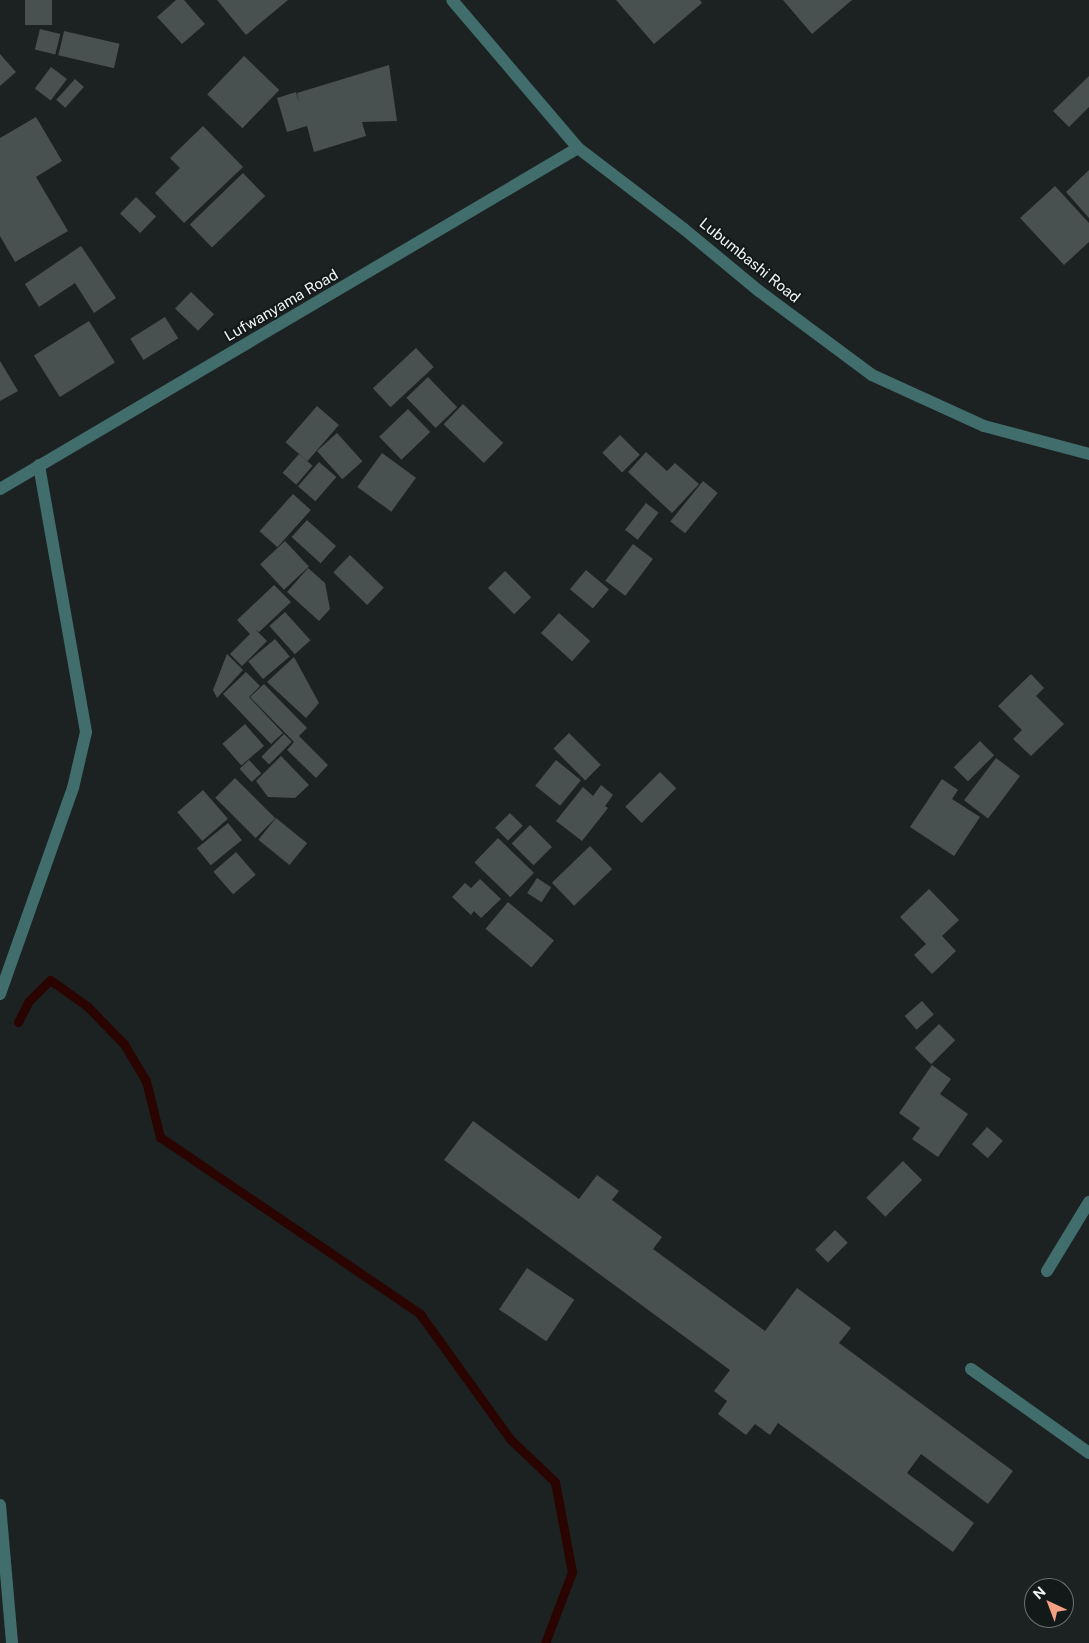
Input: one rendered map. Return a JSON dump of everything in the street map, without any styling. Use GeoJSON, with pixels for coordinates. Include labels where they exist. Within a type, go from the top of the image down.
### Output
{"type":"FeatureCollection","features":[{"type":"Feature","properties":{"kind":"street","name":"Lubumbashi Road"},"geometry":{"type":"LineString","coordinates":[[452,0],[578,148],[684,229],[759,291],[872,375],[984,426],[1089,454]]}},
{"type":"Feature","properties":{"kind":"street","name":"Lufwanyama Road"},"geometry":{"type":"LineString","coordinates":[[0,489],[39,464],[578,148]]}},
{"type":"Feature","properties":{"kind":"street"},"geometry":{"type":"LineString","coordinates":[[0,994],[73,788],[86,732],[39,464]]}},
{"type":"Feature","properties":{"kind":"street"},"geometry":{"type":"LineString","coordinates":[[1047,1271],[1089,1202]]}},
{"type":"Feature","properties":{"kind":"street"},"geometry":{"type":"LineString","coordinates":[[971,1370],[1089,1453]]}},
{"type":"Feature","properties":{"kind":"street"},"geometry":{"type":"LineString","coordinates":[[0,1505],[12,1643]]}},
{"type":"Feature","properties":{"kind":"building"},"geometry":{"type":"Polygon","coordinates":[[[25,0],[52,0],[52,25],[25,25],[25,0]]]}},
{"type":"Feature","properties":{"kind":"building"},"geometry":{"type":"Polygon","coordinates":[[[176,0],[184,0],[205,24],[182,44],[157,17],[176,0]]]}},
{"type":"Feature","properties":{"kind":"building"},"geometry":{"type":"Polygon","coordinates":[[[217,0],[288,0],[246,35],[217,0]]]}},
{"type":"Feature","properties":{"kind":"building"},"geometry":{"type":"Polygon","coordinates":[[[616,0],[700,0],[702,3],[654,44],[616,0]]]}},
{"type":"Feature","properties":{"kind":"building"},"geometry":{"type":"Polygon","coordinates":[[[783,0],[852,0],[812,34],[783,0]]]}},
{"type":"Feature","properties":{"kind":"building"},"geometry":{"type":"Polygon","coordinates":[[[40,29],[60,34],[55,54],[35,49],[40,29]]]}},
{"type":"Feature","properties":{"kind":"building"},"geometry":{"type":"Polygon","coordinates":[[[64,31],[120,44],[114,68],[58,55],[64,31]]]}},
{"type":"Feature","properties":{"kind":"building"},"geometry":{"type":"Polygon","coordinates":[[[0,54],[16,72],[0,86],[0,54]]]}},
{"type":"Feature","properties":{"kind":"building"},"geometry":{"type":"Polygon","coordinates":[[[244,56],[279,90],[242,128],[207,94],[244,56]]]}},
{"type":"Feature","properties":{"kind":"building"},"geometry":{"type":"Polygon","coordinates":[[[389,65],[397,121],[362,122],[366,136],[314,152],[307,126],[287,132],[277,98],[296,92],[299,103],[297,93],[389,65]]]}},
{"type":"Feature","properties":{"kind":"building"},"geometry":{"type":"Polygon","coordinates":[[[51,67],[67,79],[51,101],[35,89],[51,67]]]}},
{"type":"Feature","properties":{"kind":"building"},"geometry":{"type":"Polygon","coordinates":[[[1089,76],[1089,107],[1069,127],[1053,111],[1089,76]]]}},
{"type":"Feature","properties":{"kind":"building"},"geometry":{"type":"Polygon","coordinates":[[[75,79],[84,87],[65,108],[56,100],[75,79]]]}},
{"type":"Feature","properties":{"kind":"building"},"geometry":{"type":"Polygon","coordinates":[[[36,117],[62,161],[36,177],[68,231],[15,262],[0,236],[0,138],[36,117]]]}},
{"type":"Feature","properties":{"kind":"building"},"geometry":{"type":"Polygon","coordinates":[[[203,126],[243,167],[184,223],[155,193],[180,168],[170,158],[203,126]]]}},
{"type":"Feature","properties":{"kind":"building"},"geometry":{"type":"Polygon","coordinates":[[[1089,170],[1089,218],[1066,192],[1089,170]]]}},
{"type":"Feature","properties":{"kind":"building"},"geometry":{"type":"Polygon","coordinates":[[[243,173],[265,196],[212,247],[190,224],[243,173]]]}},
{"type":"Feature","properties":{"kind":"building"},"geometry":{"type":"Polygon","coordinates":[[[1055,186],[1089,223],[1089,242],[1064,265],[1020,218],[1055,186]]]}},
{"type":"Feature","properties":{"kind":"building"},"geometry":{"type":"Polygon","coordinates":[[[136,197],[156,216],[140,233],[120,214],[136,197]]]}},
{"type":"Feature","properties":{"kind":"building"},"geometry":{"type":"Polygon","coordinates":[[[81,246],[116,298],[94,313],[75,283],[39,307],[25,284],[81,246]]]}},
{"type":"Feature","properties":{"kind":"building"},"geometry":{"type":"Polygon","coordinates":[[[191,292],[214,314],[198,331],[175,309],[191,292]]]}},
{"type":"Feature","properties":{"kind":"building"},"geometry":{"type":"Polygon","coordinates":[[[165,317],[178,338],[143,360],[130,339],[165,317]]]}},
{"type":"Feature","properties":{"kind":"building"},"geometry":{"type":"Polygon","coordinates":[[[89,321],[115,363],[60,397],[34,355],[89,321]]]}},
{"type":"Feature","properties":{"kind":"building"},"geometry":{"type":"Polygon","coordinates":[[[416,348],[434,367],[391,407],[373,388],[416,348]]]}},
{"type":"Feature","properties":{"kind":"building"},"geometry":{"type":"Polygon","coordinates":[[[0,361],[18,391],[0,401],[0,361]]]}},
{"type":"Feature","properties":{"kind":"building"},"geometry":{"type":"Polygon","coordinates":[[[428,377],[457,407],[436,428],[406,398],[428,377]]]}},
{"type":"Feature","properties":{"kind":"building"},"geometry":{"type":"Polygon","coordinates":[[[463,404],[503,443],[484,463],[444,424],[463,404]]]}},
{"type":"Feature","properties":{"kind":"building"},"geometry":{"type":"Polygon","coordinates":[[[317,406],[339,425],[307,461],[286,442],[317,406]]]}},
{"type":"Feature","properties":{"kind":"building"},"geometry":{"type":"Polygon","coordinates":[[[408,409],[430,432],[401,460],[379,437],[408,409]]]}},
{"type":"Feature","properties":{"kind":"building"},"geometry":{"type":"Polygon","coordinates":[[[337,433],[362,461],[342,479],[317,451],[337,433]]]}},
{"type":"Feature","properties":{"kind":"building"},"geometry":{"type":"Polygon","coordinates":[[[620,435],[640,455],[622,472],[602,453],[620,435]]]}},
{"type":"Feature","properties":{"kind":"building"},"geometry":{"type":"Polygon","coordinates":[[[646,452],[667,471],[675,463],[699,484],[672,513],[628,472],[646,452]]]}},
{"type":"Feature","properties":{"kind":"building"},"geometry":{"type":"Polygon","coordinates":[[[382,453],[416,478],[391,512],[357,487],[382,453]]]}},
{"type":"Feature","properties":{"kind":"building"},"geometry":{"type":"Polygon","coordinates":[[[299,454],[313,466],[296,485],[283,473],[299,454]]]}},
{"type":"Feature","properties":{"kind":"building"},"geometry":{"type":"Polygon","coordinates":[[[319,462],[336,477],[315,501],[298,486],[319,462]]]}},
{"type":"Feature","properties":{"kind":"building"},"geometry":{"type":"Polygon","coordinates":[[[703,481],[718,493],[685,533],[670,521],[703,481]]]}},
{"type":"Feature","properties":{"kind":"building"},"geometry":{"type":"Polygon","coordinates":[[[293,494],[311,510],[277,547],[260,531],[293,494]]]}},
{"type":"Feature","properties":{"kind":"building"},"geometry":{"type":"Polygon","coordinates":[[[646,503],[659,513],[638,540],[625,530],[646,503]]]}},
{"type":"Feature","properties":{"kind":"building"},"geometry":{"type":"Polygon","coordinates":[[[307,520],[336,546],[321,563],[292,537],[307,520]]]}},
{"type":"Feature","properties":{"kind":"building"},"geometry":{"type":"Polygon","coordinates":[[[285,541],[309,567],[284,590],[260,564],[285,541]]]}},
{"type":"Feature","properties":{"kind":"building"},"geometry":{"type":"Polygon","coordinates":[[[633,544],[653,559],[625,596],[605,581],[633,544]]]}},
{"type":"Feature","properties":{"kind":"building"},"geometry":{"type":"Polygon","coordinates":[[[350,555],[384,588],[367,605],[333,572],[350,555]]]}},
{"type":"Feature","properties":{"kind":"building"},"geometry":{"type":"Polygon","coordinates":[[[308,568],[325,583],[330,609],[319,621],[287,592],[308,568]]]}},
{"type":"Feature","properties":{"kind":"building"},"geometry":{"type":"Polygon","coordinates":[[[586,570],[609,589],[593,608],[570,589],[586,570]]]}},
{"type":"Feature","properties":{"kind":"building"},"geometry":{"type":"Polygon","coordinates":[[[505,571],[531,597],[514,614],[488,588],[505,571]]]}},
{"type":"Feature","properties":{"kind":"building"},"geometry":{"type":"Polygon","coordinates":[[[274,585],[291,602],[259,632],[255,629],[267,641],[242,666],[230,654],[250,634],[237,620],[274,585]]]}},
{"type":"Feature","properties":{"kind":"building"},"geometry":{"type":"Polygon","coordinates":[[[285,612],[310,640],[295,654],[269,626],[285,612]]]}},
{"type":"Feature","properties":{"kind":"building"},"geometry":{"type":"Polygon","coordinates":[[[559,613],[590,641],[572,661],[541,633],[559,613]]]}},
{"type":"Feature","properties":{"kind":"building"},"geometry":{"type":"Polygon","coordinates":[[[275,639],[290,657],[263,679],[248,661],[275,639]]]}},
{"type":"Feature","properties":{"kind":"building"},"geometry":{"type":"Polygon","coordinates":[[[227,654],[243,670],[217,698],[213,690],[227,654]]]}},
{"type":"Feature","properties":{"kind":"building"},"geometry":{"type":"Polygon","coordinates":[[[294,657],[319,703],[306,718],[267,682],[294,657]]]}},
{"type":"Feature","properties":{"kind":"building"},"geometry":{"type":"Polygon","coordinates":[[[246,672],[260,686],[249,697],[283,733],[271,744],[223,694],[246,672]]]}},
{"type":"Feature","properties":{"kind":"building"},"geometry":{"type":"Polygon","coordinates":[[[1031,674],[1044,688],[1036,696],[1064,724],[1031,756],[1013,739],[1022,730],[998,706],[1031,674]]]}},
{"type":"Feature","properties":{"kind":"building"},"geometry":{"type":"Polygon","coordinates":[[[264,684],[307,728],[299,736],[328,765],[316,778],[287,750],[294,742],[250,697],[264,684]]]}},
{"type":"Feature","properties":{"kind":"building"},"geometry":{"type":"Polygon","coordinates":[[[245,724],[264,746],[241,766],[222,744],[245,724]]]}},
{"type":"Feature","properties":{"kind":"building"},"geometry":{"type":"Polygon","coordinates":[[[569,733],[601,765],[585,780],[553,749],[569,733]]]}},
{"type":"Feature","properties":{"kind":"building"},"geometry":{"type":"Polygon","coordinates":[[[284,734],[292,742],[269,764],[261,757],[284,734]]]}},
{"type":"Feature","properties":{"kind":"building"},"geometry":{"type":"Polygon","coordinates":[[[980,741],[994,755],[968,781],[954,767],[980,741]]]}},
{"type":"Feature","properties":{"kind":"building"},"geometry":{"type":"Polygon","coordinates":[[[281,756],[309,785],[295,798],[268,797],[256,781],[281,756]]]}},
{"type":"Feature","properties":{"kind":"building"},"geometry":{"type":"Polygon","coordinates":[[[996,758],[1020,776],[988,818],[964,800],[996,758]]]}},
{"type":"Feature","properties":{"kind":"building"},"geometry":{"type":"Polygon","coordinates":[[[249,760],[261,773],[252,782],[239,769],[249,760]]]}},
{"type":"Feature","properties":{"kind":"building"},"geometry":{"type":"Polygon","coordinates":[[[556,760],[581,780],[560,806],[535,786],[556,760]]]}},
{"type":"Feature","properties":{"kind":"building"},"geometry":{"type":"Polygon","coordinates":[[[660,772],[676,788],[642,823],[625,807],[660,772]]]}},
{"type":"Feature","properties":{"kind":"building"},"geometry":{"type":"Polygon","coordinates":[[[235,778],[275,818],[256,838],[215,798],[235,778]]]}},
{"type":"Feature","properties":{"kind":"building"},"geometry":{"type":"Polygon","coordinates":[[[942,779],[958,790],[952,799],[980,817],[954,856],[910,827],[942,779]]]}},
{"type":"Feature","properties":{"kind":"building"},"geometry":{"type":"Polygon","coordinates":[[[601,785],[613,795],[605,806],[608,808],[582,841],[556,821],[583,787],[593,796],[601,785]]]}},
{"type":"Feature","properties":{"kind":"building"},"geometry":{"type":"Polygon","coordinates":[[[203,790],[228,819],[202,841],[177,812],[203,790]]]}},
{"type":"Feature","properties":{"kind":"building"},"geometry":{"type":"Polygon","coordinates":[[[510,813],[523,826],[508,841],[495,828],[510,813]]]}},
{"type":"Feature","properties":{"kind":"building"},"geometry":{"type":"Polygon","coordinates":[[[276,818],[307,843],[289,865],[258,840],[276,818]]]}},
{"type":"Feature","properties":{"kind":"building"},"geometry":{"type":"Polygon","coordinates":[[[228,823],[242,840],[211,865],[197,848],[228,823]]]}},
{"type":"Feature","properties":{"kind":"building"},"geometry":{"type":"Polygon","coordinates":[[[530,825],[552,847],[534,865],[512,843],[530,825]]]}},
{"type":"Feature","properties":{"kind":"building"},"geometry":{"type":"Polygon","coordinates":[[[498,838],[534,873],[510,897],[474,862],[498,838]]]}},
{"type":"Feature","properties":{"kind":"building"},"geometry":{"type":"Polygon","coordinates":[[[590,846],[612,869],[574,906],[552,883],[590,846]]]}},
{"type":"Feature","properties":{"kind":"building"},"geometry":{"type":"Polygon","coordinates":[[[236,852],[256,875],[233,894],[213,872],[236,852]]]}},
{"type":"Feature","properties":{"kind":"building"},"geometry":{"type":"Polygon","coordinates":[[[537,878],[551,887],[541,902],[527,893],[537,878]]]}},
{"type":"Feature","properties":{"kind":"building"},"geometry":{"type":"Polygon","coordinates":[[[480,879],[501,899],[481,918],[474,911],[471,915],[452,897],[465,883],[471,888],[480,879]]]}},
{"type":"Feature","properties":{"kind":"building"},"geometry":{"type":"Polygon","coordinates":[[[929,889],[959,920],[942,936],[956,951],[932,974],[914,955],[926,944],[900,917],[929,889]]]}},
{"type":"Feature","properties":{"kind":"building"},"geometry":{"type":"Polygon","coordinates":[[[508,902],[554,941],[531,967],[486,929],[508,902]]]}},
{"type":"Feature","properties":{"kind":"building"},"geometry":{"type":"Polygon","coordinates":[[[922,1001],[934,1015],[916,1030],[905,1016],[922,1001]]]}},
{"type":"Feature","properties":{"kind":"building"},"geometry":{"type":"Polygon","coordinates":[[[939,1024],[955,1040],[931,1064],[915,1048],[939,1024]]]}},
{"type":"Feature","properties":{"kind":"building"},"geometry":{"type":"Polygon","coordinates":[[[932,1065],[951,1079],[940,1094],[968,1114],[938,1157],[912,1139],[920,1128],[899,1113],[932,1065]]]}},
{"type":"Feature","properties":{"kind":"building"},"geometry":{"type":"Polygon","coordinates":[[[473,1121],[579,1199],[597,1175],[619,1191],[612,1200],[662,1237],[653,1249],[765,1331],[797,1288],[851,1328],[839,1343],[1013,1471],[988,1504],[921,1454],[907,1473],[974,1523],[953,1552],[778,1423],[770,1435],[755,1424],[746,1435],[718,1414],[727,1401],[714,1391],[730,1370],[444,1160],[473,1121]]]}},
{"type":"Feature","properties":{"kind":"building"},"geometry":{"type":"Polygon","coordinates":[[[987,1127],[1003,1141],[988,1158],[972,1144],[987,1127]]]}},
{"type":"Feature","properties":{"kind":"building"},"geometry":{"type":"Polygon","coordinates":[[[903,1161],[922,1180],[885,1217],[866,1198],[903,1161]]]}},
{"type":"Feature","properties":{"kind":"building"},"geometry":{"type":"Polygon","coordinates":[[[835,1230],[848,1243],[828,1263],[815,1250],[835,1230]]]}},
{"type":"Feature","properties":{"kind":"building"},"geometry":{"type":"Polygon","coordinates":[[[527,1268],[574,1300],[546,1341],[499,1309],[527,1268]]]}},
{"type":"Feature","properties":{"kind":"waterway"},"geometry":{"type":"LineString","coordinates":[[18,1022],[28,1002],[50,980],[87,1006],[124,1044],[146,1081],[160,1137],[420,1314],[510,1439],[555,1482],[572,1572],[545,1643]]}}]}
